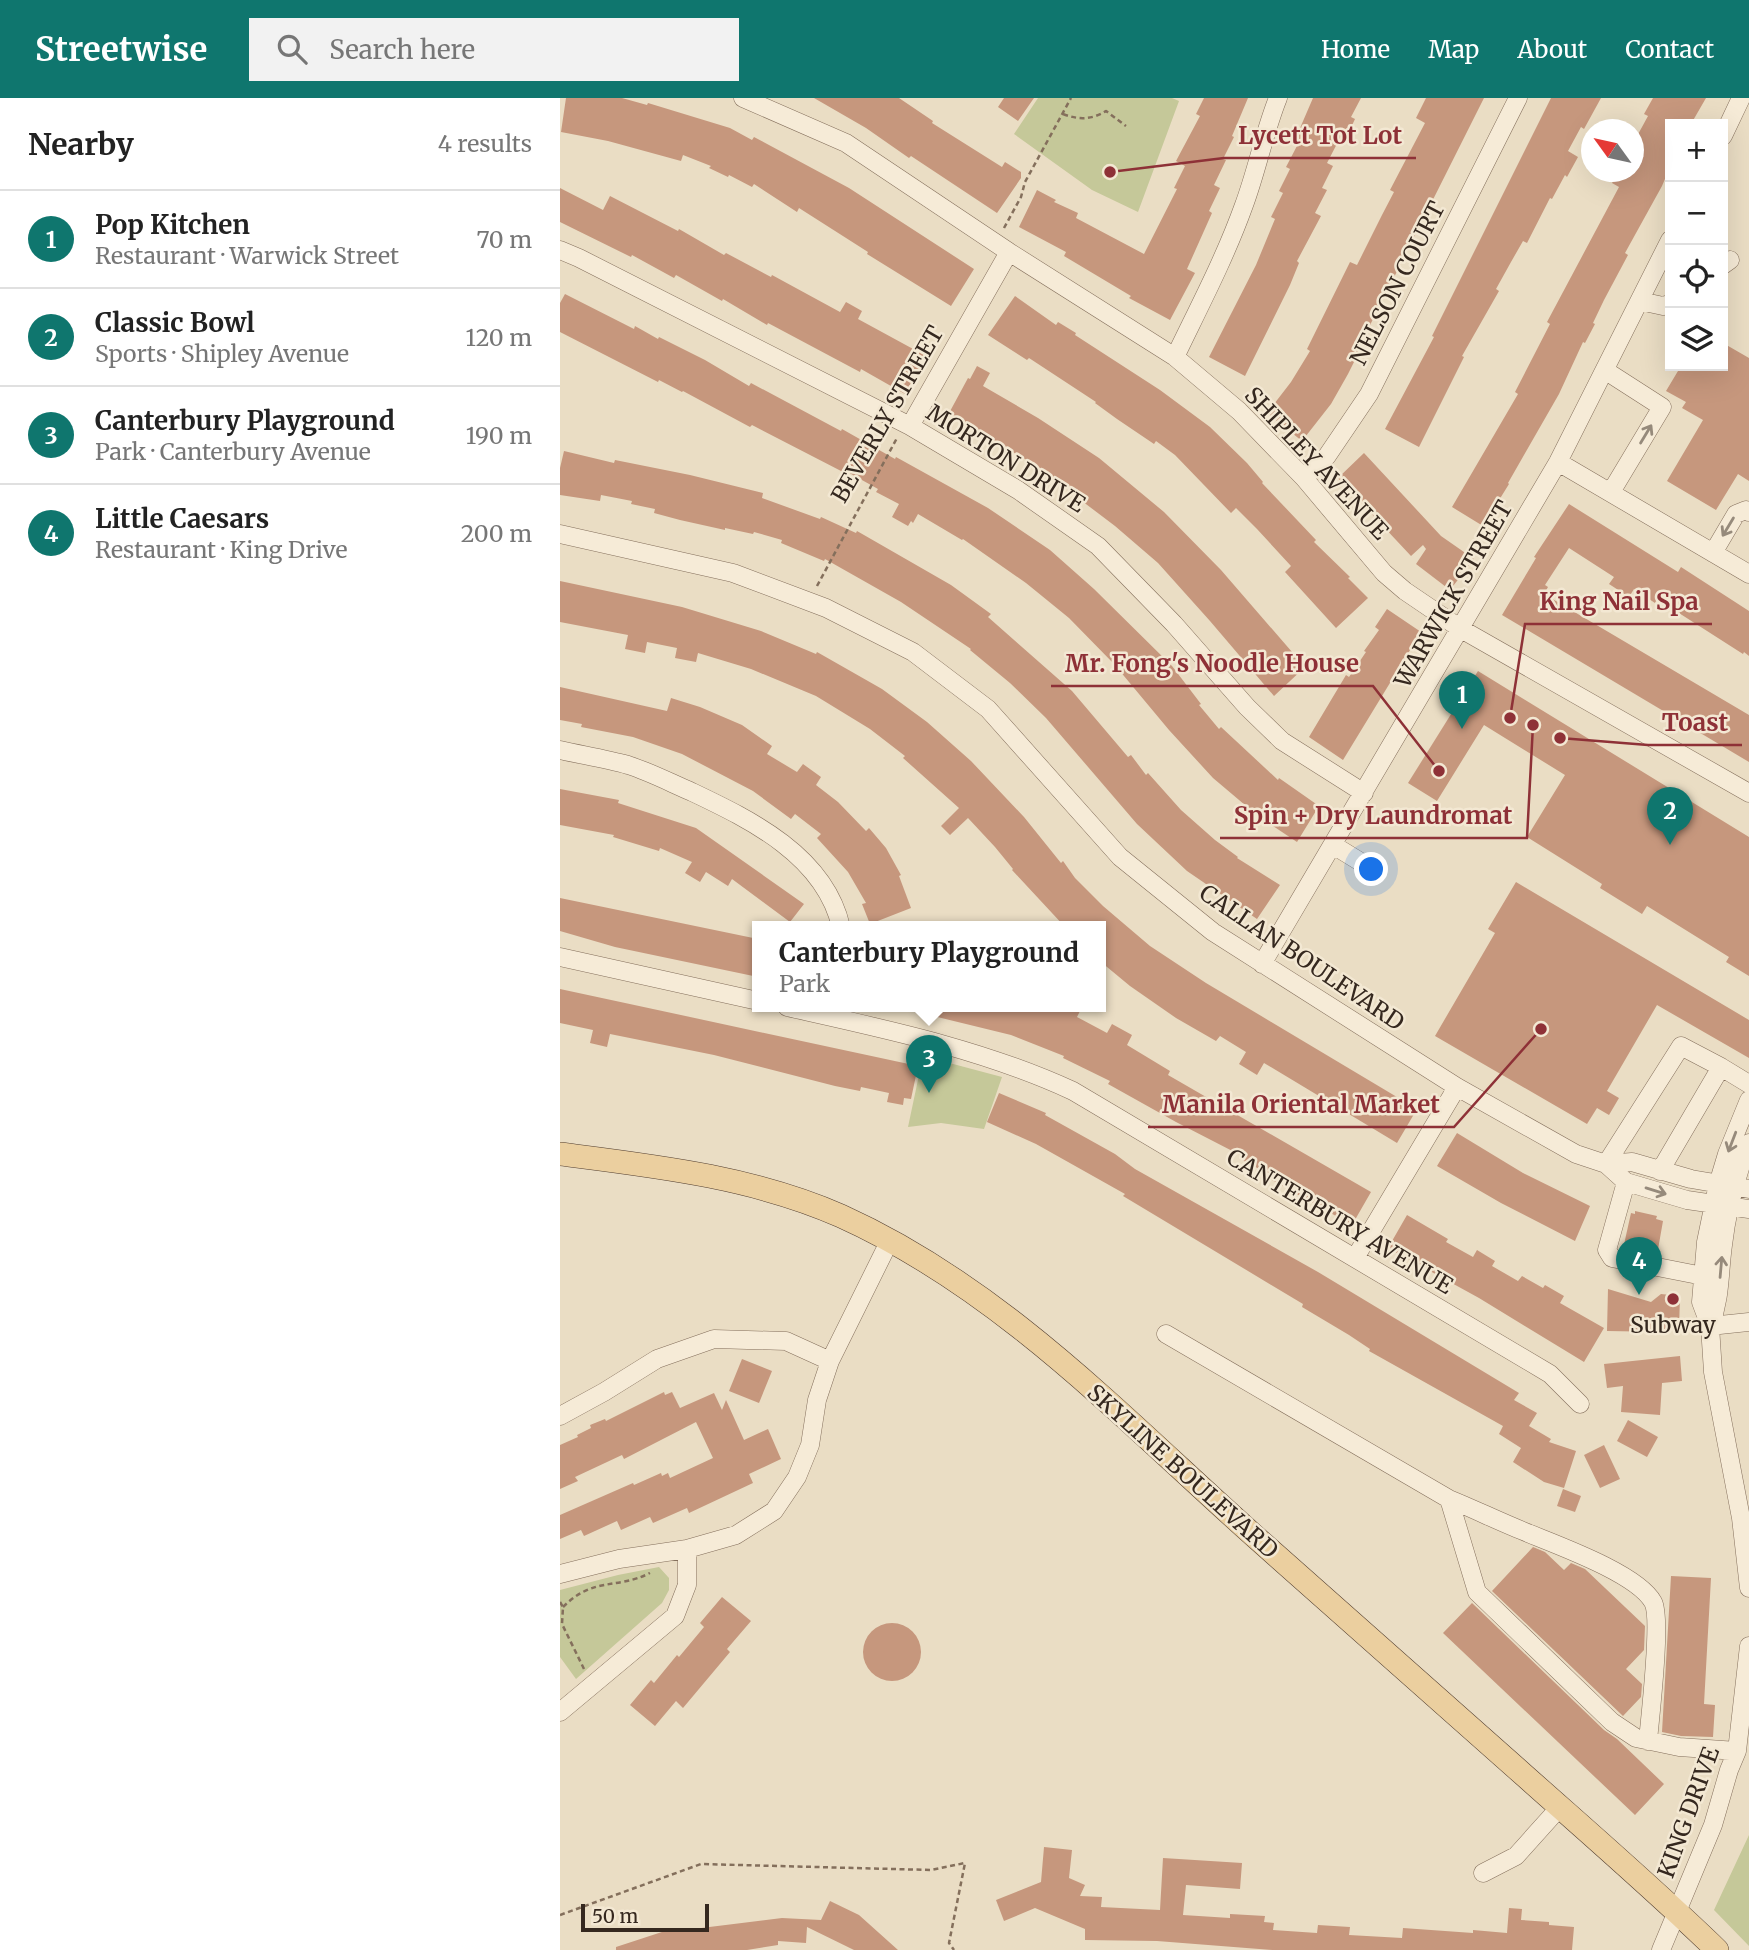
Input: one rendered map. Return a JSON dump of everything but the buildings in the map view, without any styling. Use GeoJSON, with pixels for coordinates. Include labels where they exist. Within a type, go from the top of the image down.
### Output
{"type":"FeatureCollection","features":[{"type":"Feature","properties":{"kind":"main road","name":"SKYLINE BOULEVARD"},"geometry":{"type":"LineString","coordinates":[[560,1154],[672,1170],[786,1195],[839,1215],[890,1240],[989,1302],[1032,1335],[1677,1911],[1717,1950]]}},
{"type":"Feature","properties":{"kind":"street","name":"SHIPLEY AVENUE"},"geometry":{"type":"LineString","coordinates":[[743,98],[846,143],[1002,247],[1175,357],[1239,411],[1304,478],[1384,573],[1405,591],[1461,629],[1749,793]]}},
{"type":"Feature","properties":{"kind":"street"},"geometry":{"type":"LineString","coordinates":[[1175,357],[1228,247],[1278,98]]}},
{"type":"Feature","properties":{"kind":"street","name":"NELSON COURT"},"geometry":{"type":"LineString","coordinates":[[1304,478],[1327,456],[1369,394],[1518,98]]}},
{"type":"Feature","properties":{"kind":"street"},"geometry":{"type":"LineString","coordinates":[[1728,125],[1741,98]]}},
{"type":"Feature","properties":{"kind":"street","name":"WARWICK STREET"},"geometry":{"type":"LineString","coordinates":[[1262,964],[1558,462],[1668,245]]}},
{"type":"Feature","properties":{"kind":"street","name":"BEVERLY STREET"},"geometry":{"type":"LineString","coordinates":[[910,426],[1002,247]]}},
{"type":"Feature","properties":{"kind":"street","name":"MORTON DRIVE"},"geometry":{"type":"LineString","coordinates":[[560,250],[910,426],[1018,490],[1098,546],[1174,624],[1247,707],[1282,741],[1364,793]]}},
{"type":"Feature","properties":{"kind":"street"},"geometry":{"type":"LineString","coordinates":[[1640,302],[1665,305]]}},
{"type":"Feature","properties":{"kind":"street"},"geometry":{"type":"LineString","coordinates":[[1606,371],[1662,407],[1611,492]]}},
{"type":"Feature","properties":{"kind":"street"},"geometry":{"type":"LineString","coordinates":[[1558,462],[1749,574]]}},
{"type":"Feature","properties":{"kind":"street"},"geometry":{"type":"LineString","coordinates":[[1713,553],[1736,514],[1746,510],[1749,512]]}},
{"type":"Feature","properties":{"kind":"street","name":"CALLAN BOULEVARD"},"geometry":{"type":"LineString","coordinates":[[560,534],[733,573],[808,601],[913,652],[988,709],[1120,857],[1213,932],[1262,964],[1457,1087],[1576,1154],[1606,1164],[1632,1162],[1734,1187]]}},
{"type":"Feature","properties":{"kind":"street"},"geometry":{"type":"LineString","coordinates":[[560,750],[629,765],[734,812],[781,841],[811,868],[838,921]]}},
{"type":"Feature","properties":{"kind":"street"},"geometry":{"type":"LineString","coordinates":[[1333,845],[1377,872]]}},
{"type":"Feature","properties":{"kind":"street"},"geometry":{"type":"LineString","coordinates":[[560,957],[752,1000]]}},
{"type":"Feature","properties":{"kind":"street","name":"CANTERBURY AVENUE"},"geometry":{"type":"LineString","coordinates":[[839,1013],[956,1046],[1028,1070],[1073,1091],[1550,1374],[1580,1404]]}},
{"type":"Feature","properties":{"kind":"street"},"geometry":{"type":"LineString","coordinates":[[1606,1164],[1681,1046],[1749,1084]]}},
{"type":"Feature","properties":{"kind":"street"},"geometry":{"type":"LineString","coordinates":[[1660,1171],[1721,1067]]}},
{"type":"Feature","properties":{"kind":"street"},"geometry":{"type":"LineString","coordinates":[[1355,1258],[1457,1087]]}},
{"type":"Feature","properties":{"kind":"street"},"geometry":{"type":"LineString","coordinates":[[1734,1187],[1727,1154],[1749,1100]]}},
{"type":"Feature","properties":{"kind":"street"},"geometry":{"type":"LineString","coordinates":[[1749,1143],[1734,1187],[1721,1206],[1706,1242],[1701,1302],[1710,1326],[1713,1372],[1741,1518],[1749,1588]]}},
{"type":"Feature","properties":{"kind":"street","name":"CALLAN BOULEVARD"},"geometry":{"type":"LineString","coordinates":[[1606,1164],[1626,1182],[1687,1200],[1749,1209]]}},
{"type":"Feature","properties":{"kind":"street"},"geometry":{"type":"LineString","coordinates":[[1626,1182],[1607,1250],[1612,1258],[1703,1276]]}},
{"type":"Feature","properties":{"kind":"street"},"geometry":{"type":"LineString","coordinates":[[1710,1326],[1718,1306],[1723,1244],[1721,1206]]}},
{"type":"Feature","properties":{"kind":"street"},"geometry":{"type":"LineString","coordinates":[[560,1574],[619,1559],[687,1549],[736,1535],[774,1511],[797,1478],[810,1445],[817,1401],[830,1362],[890,1240]]}},
{"type":"Feature","properties":{"kind":"street"},"geometry":{"type":"LineString","coordinates":[[1710,1326],[1749,1322]]}},
{"type":"Feature","properties":{"kind":"street"},"geometry":{"type":"LineString","coordinates":[[1166,1334],[1449,1499],[1579,1554],[1631,1582],[1646,1594],[1654,1604],[1657,1627],[1648,1741]]}},
{"type":"Feature","properties":{"kind":"street"},"geometry":{"type":"LineString","coordinates":[[560,1416],[657,1359],[714,1339],[786,1341],[830,1362]]}},
{"type":"Feature","properties":{"kind":"street"},"geometry":{"type":"LineString","coordinates":[[1449,1499],[1477,1592],[1612,1722],[1636,1738],[1648,1741],[1737,1751]]}},
{"type":"Feature","properties":{"kind":"street"},"geometry":{"type":"LineString","coordinates":[[560,1712],[675,1616],[687,1585],[687,1549]]}},
{"type":"Feature","properties":{"kind":"street","name":"KING DRIVE"},"geometry":{"type":"LineString","coordinates":[[1661,1950],[1713,1825],[1737,1751],[1749,1646]]}},
{"type":"Feature","properties":{"kind":"street"},"geometry":{"type":"LineString","coordinates":[[1483,1873],[1509,1860],[1523,1849],[1560,1807]]}},
{"type":"Feature","properties":{"kind":"path"},"geometry":{"type":"LineString","coordinates":[[1002,247],[1025,182],[1071,98]]}},
{"type":"Feature","properties":{"kind":"path"},"geometry":{"type":"LineString","coordinates":[[1063,114],[1090,119],[1106,111],[1126,126]]}},
{"type":"Feature","properties":{"kind":"path","name":"BEVERLY STREET"},"geometry":{"type":"LineString","coordinates":[[808,601],[898,436],[910,426]]}},
{"type":"Feature","properties":{"kind":"path"},"geometry":{"type":"LineString","coordinates":[[563,1607],[575,1595],[599,1584],[632,1582],[657,1570]]}},
{"type":"Feature","properties":{"kind":"path"},"geometry":{"type":"LineString","coordinates":[[560,1602],[563,1607],[562,1624],[581,1665],[596,1682]]}},
{"type":"Feature","properties":{"kind":"path"},"geometry":{"type":"LineString","coordinates":[[560,1915],[701,1864],[931,1870],[965,1863],[949,1943],[954,1950]]}},
{"type":"Feature","properties":{"kind":"green space"},"geometry":{"type":"Polygon","coordinates":[[[1038,98],[1172,98],[1179,101],[1138,212],[1092,190],[1014,134],[1038,98]]]}},
{"type":"Feature","properties":{"kind":"green space"},"geometry":{"type":"Polygon","coordinates":[[[923,1056],[1002,1077],[984,1129],[941,1123],[908,1127],[923,1056]]]}},
{"type":"Feature","properties":{"kind":"green space"},"geometry":{"type":"Polygon","coordinates":[[[659,1567],[669,1578],[669,1590],[662,1603],[576,1679],[560,1657],[560,1590],[659,1567]]]}},
{"type":"Feature","properties":{"kind":"green space"},"geometry":{"type":"Polygon","coordinates":[[[1749,1835],[1749,1946],[1714,1910],[1749,1835]]]}},
{"type":"Feature","properties":{"kind":"place","name":"Lycett Tot Lot"},"geometry":{"type":"Point","coordinates":[1110,172]}},
{"type":"Feature","properties":{"kind":"place","name":"King Nail Spa"},"geometry":{"type":"Point","coordinates":[1510,718]}},
{"type":"Feature","properties":{"kind":"place","name":"Spin + Dry Laundromat"},"geometry":{"type":"Point","coordinates":[1533,725]}},
{"type":"Feature","properties":{"kind":"place","name":"Pop Kitchen"},"geometry":{"type":"Point","coordinates":[1462,729]}},
{"type":"Feature","properties":{"kind":"place","name":"Toast"},"geometry":{"type":"Point","coordinates":[1560,738]}},
{"type":"Feature","properties":{"kind":"place","name":"Mr. Fong's Noodle House"},"geometry":{"type":"Point","coordinates":[1439,771]}},
{"type":"Feature","properties":{"kind":"place","name":"Classic Bowl"},"geometry":{"type":"Point","coordinates":[1670,845]}},
{"type":"Feature","properties":{"kind":"place","name":"Manila Oriental Market"},"geometry":{"type":"Point","coordinates":[1541,1029]}},
{"type":"Feature","properties":{"kind":"place","name":"Canterbury Playground"},"geometry":{"type":"Point","coordinates":[929,1093]}},
{"type":"Feature","properties":{"kind":"place","name":"Little Caesars"},"geometry":{"type":"Point","coordinates":[1639,1295]}},
{"type":"Feature","properties":{"kind":"place","name":"Subway"},"geometry":{"type":"Point","coordinates":[1673,1299]}}]}
